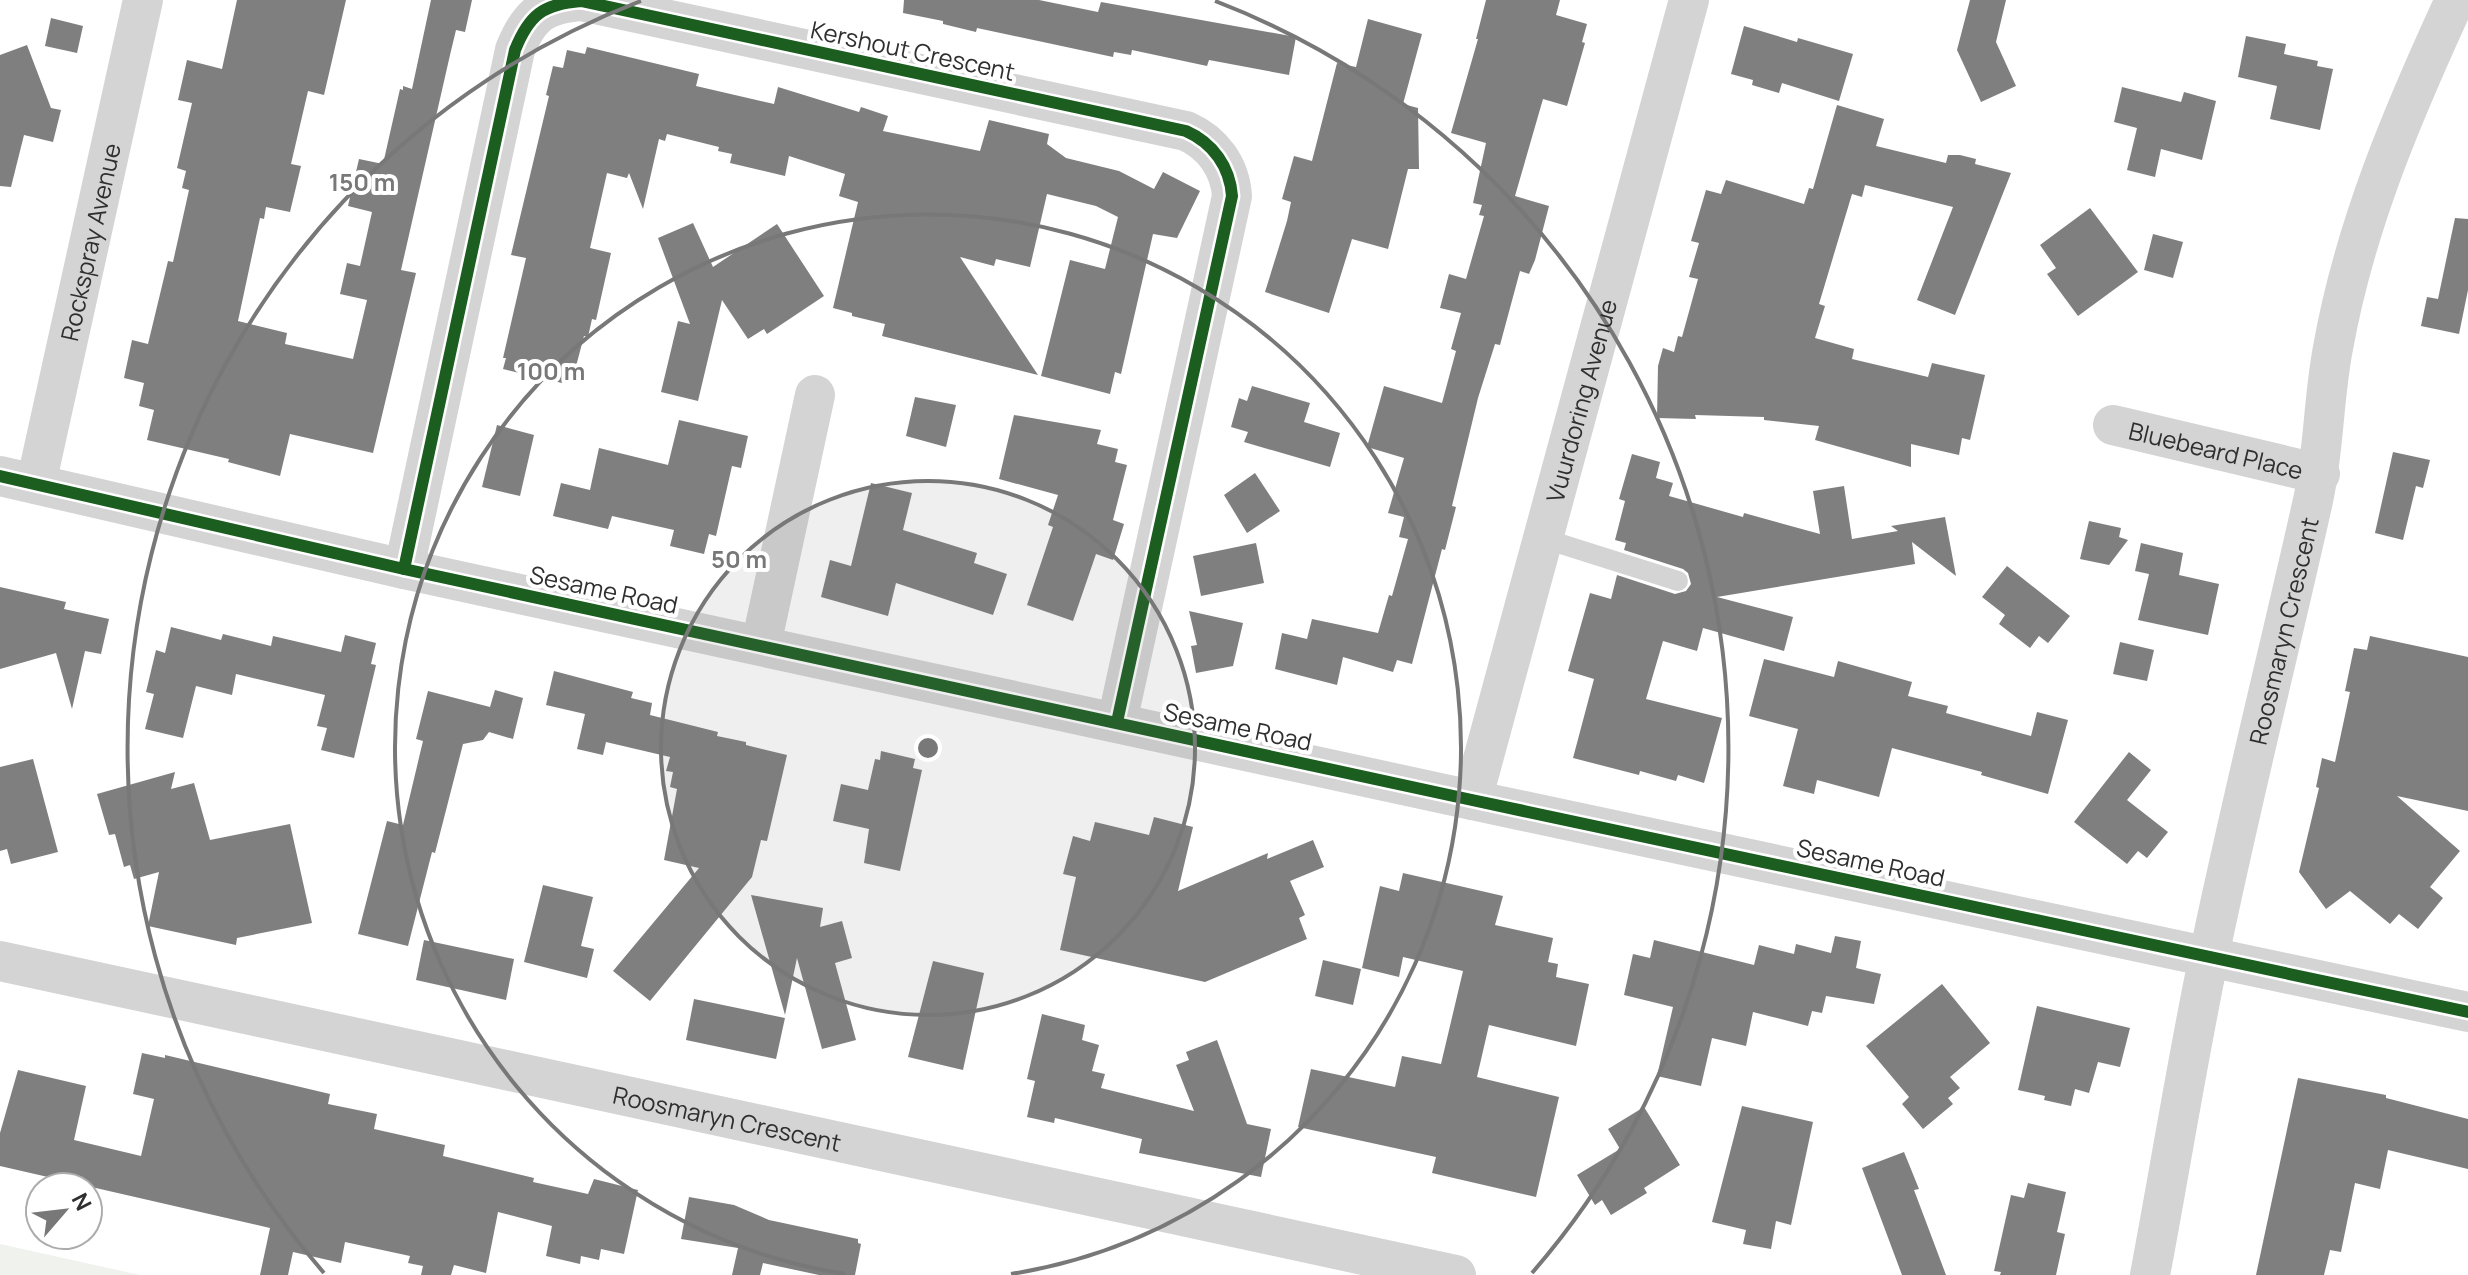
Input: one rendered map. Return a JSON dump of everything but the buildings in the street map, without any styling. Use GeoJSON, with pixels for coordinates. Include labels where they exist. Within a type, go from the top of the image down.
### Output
{"type":"FeatureCollection","features":[{"type":"Feature","properties":{"kind":"street","name":"Rockspray Avenue"},"geometry":{"type":"LineString","coordinates":[[18,480],[143,0]]}},
{"type":"Feature","properties":{"kind":"street","name":"Vuurdoring Avenue"},"geometry":{"type":"LineString","coordinates":[[1472,800],[1689,0]]}},
{"type":"Feature","properties":{"kind":"street","name":"Kershout Crescent"},"geometry":{"type":"LineString","coordinates":[[404,569],[515,50],[531,19],[544,4],[581,1],[1186,131],[1209,146],[1221,160],[1231,180],[1232,196],[1117,722]]}},
{"type":"Feature","properties":{"kind":"street","name":"Roosmaryn Crescent"},"geometry":{"type":"LineString","coordinates":[[2150,1275],[2209,956],[2320,474],[2333,349],[2368,209],[2442,2]]}},
{"type":"Feature","properties":{"kind":"street"},"geometry":{"type":"LineString","coordinates":[[761,645],[815,395]]}},
{"type":"Feature","properties":{"kind":"street","name":"Bluebeard Place"},"geometry":{"type":"LineString","coordinates":[[2113,425],[2320,474]]}},
{"type":"Feature","properties":{"kind":"street","name":"Sesame Road"},"geometry":{"type":"LineString","coordinates":[[18,480],[404,569],[2468,1012]]}},
{"type":"Feature","properties":{"kind":"street","name":"Roosmaryn Crescent"},"geometry":{"type":"LineString","coordinates":[[0,961],[1456,1275]]}},
{"type":"Feature","properties":{"kind":"lane"},"geometry":{"type":"LineString","coordinates":[[1542,538],[1678,581]]}},
{"type":"Feature","properties":{"kind":"shaded area"},"geometry":{"type":"Polygon","coordinates":[[[0,1244],[140,1275],[0,1275],[0,1244]]]}},
{"type":"Feature","properties":{"kind":"cycle path"},"geometry":{"type":"LineString","coordinates":[[404,569],[515,50],[526,28],[539,14],[557,5],[581,1],[1186,131],[1204,142],[1218,157],[1228,175],[1232,196],[1117,722]]}},
{"type":"Feature","properties":{"kind":"cycle path"},"geometry":{"type":"LineString","coordinates":[[0,476],[404,569],[2468,1012]]}}]}
